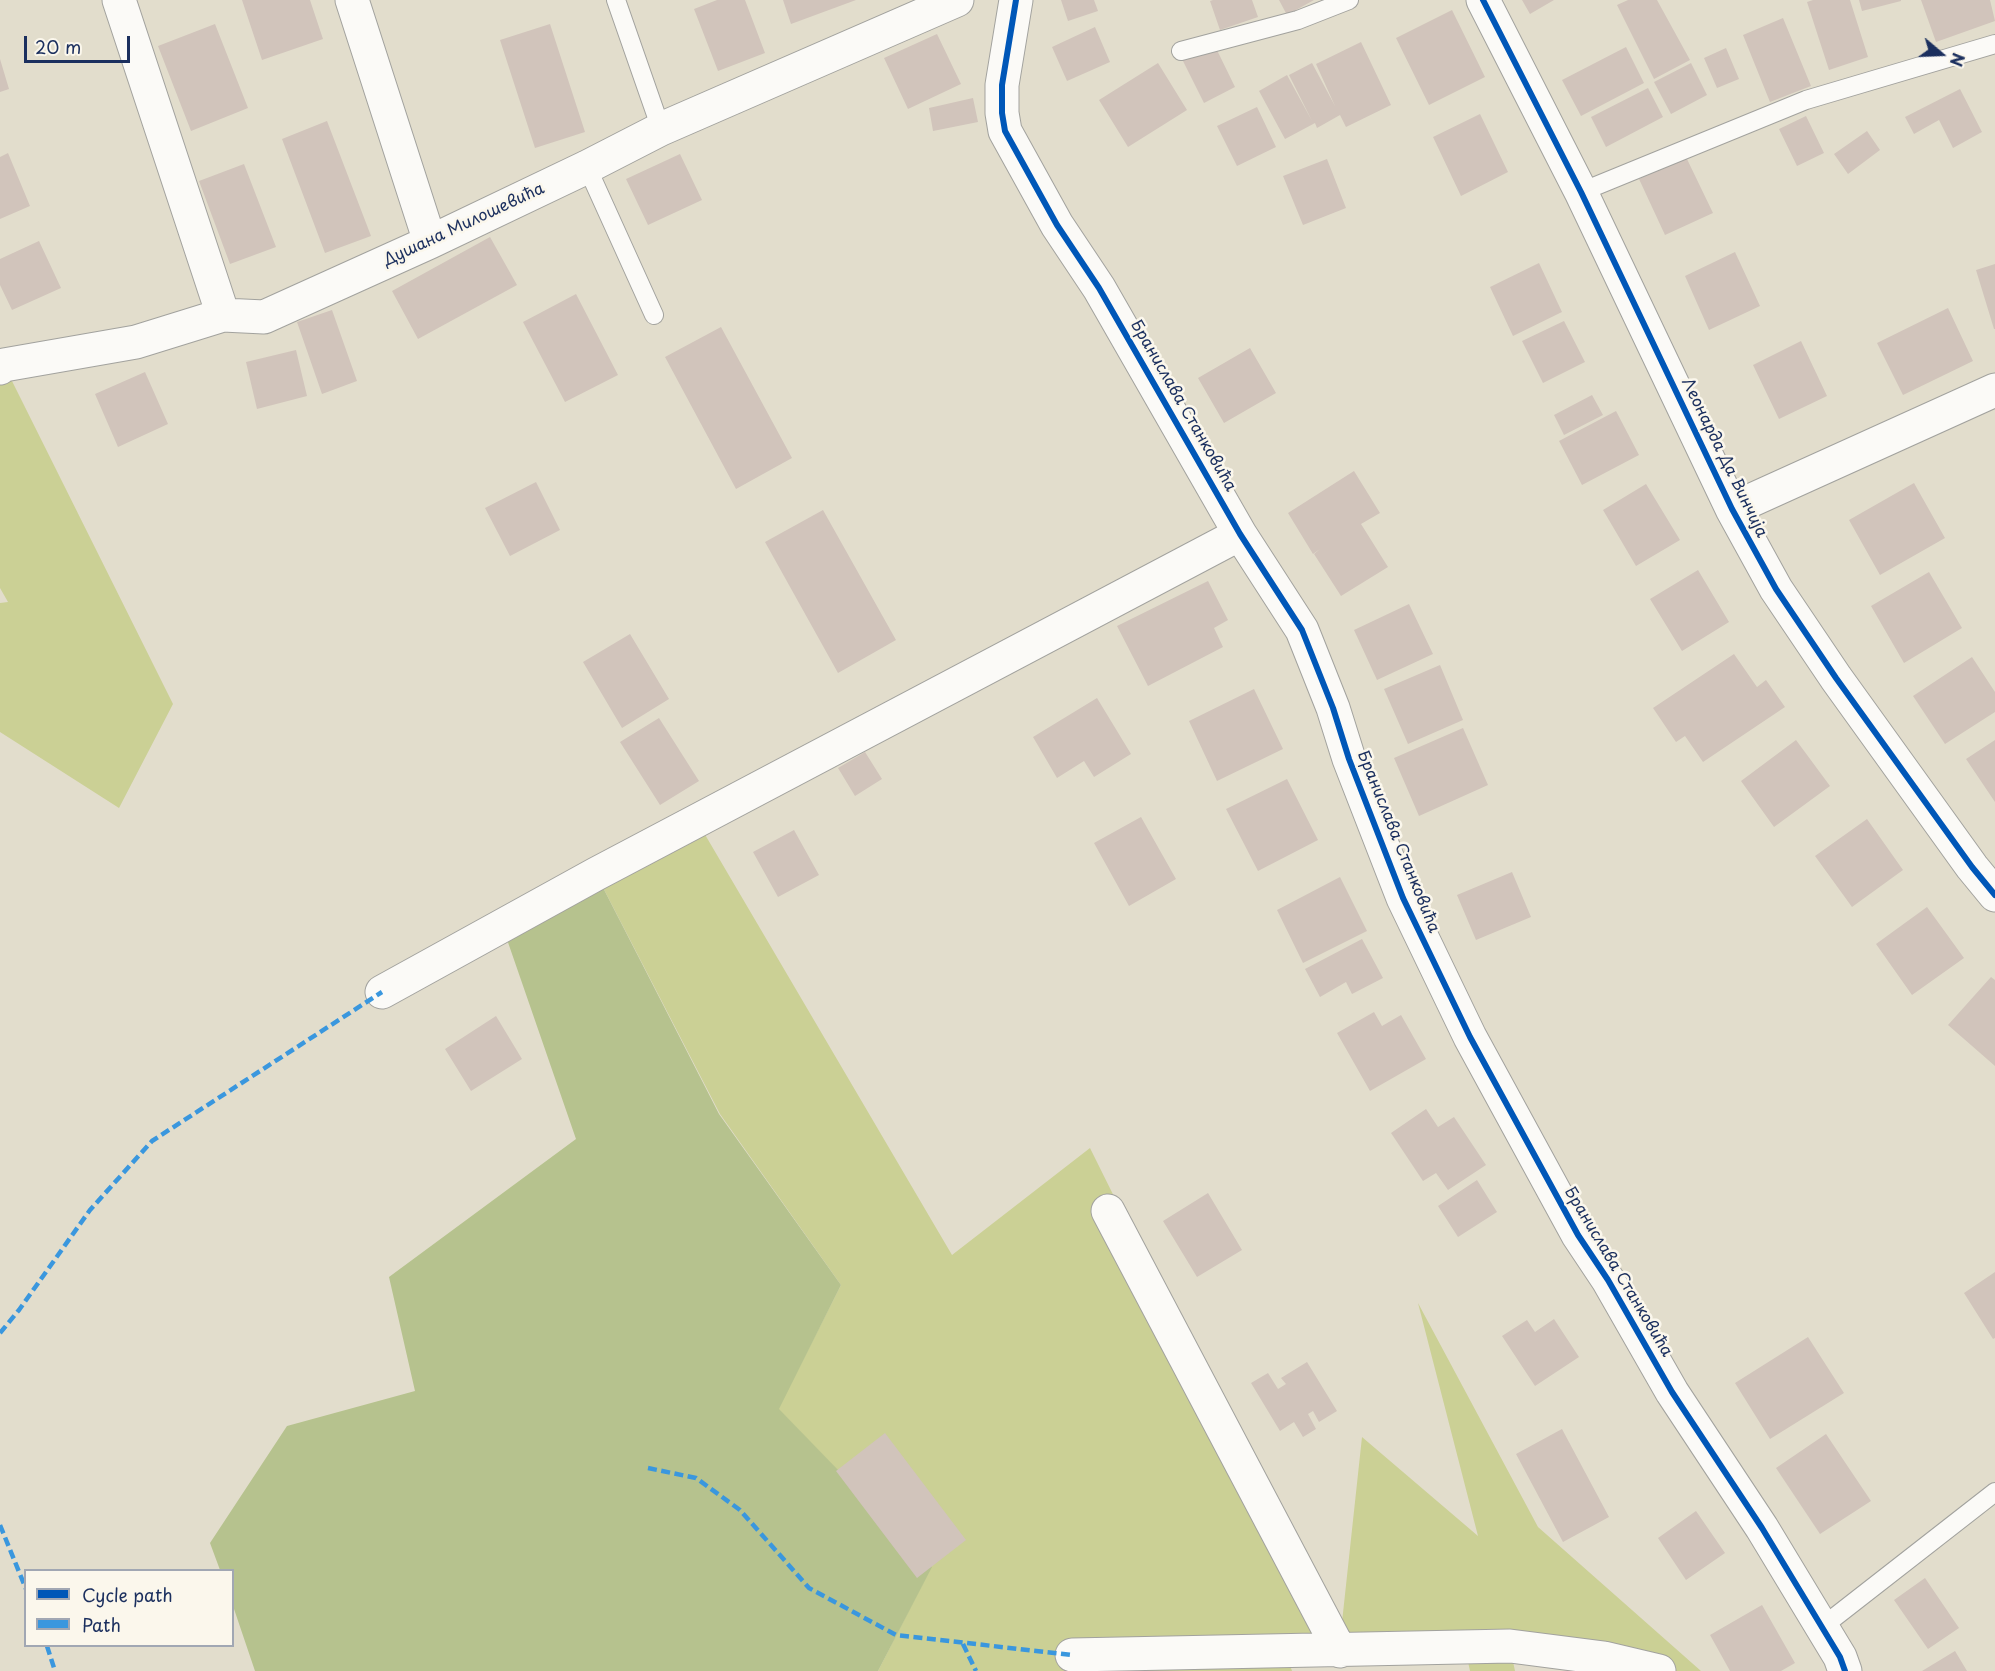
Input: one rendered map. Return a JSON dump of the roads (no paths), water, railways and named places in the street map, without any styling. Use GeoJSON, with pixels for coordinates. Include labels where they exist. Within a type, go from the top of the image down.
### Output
{"type":"FeatureCollection","features":[{"type":"Feature","properties":{"kind":"street"},"geometry":{"type":"LineString","coordinates":[[119,0],[223,315]]}},
{"type":"Feature","properties":{"kind":"street"},"geometry":{"type":"LineString","coordinates":[[352,0],[430,242]]}},
{"type":"Feature","properties":{"kind":"street","name":"Душана Милошевића"},"geometry":{"type":"LineString","coordinates":[[0,368],[4,365],[136,342],[223,315],[264,317],[430,242],[587,167],[906,10],[957,0]]}},
{"type":"Feature","properties":{"kind":"street","name":"Бранислава Станковића"},"geometry":{"type":"LineString","coordinates":[[1016,0],[1002,86],[1005,131],[1058,225],[1100,288],[1240,534],[1302,630],[1402,898],[1470,1037],[1578,1235],[1608,1280],[1672,1392],[1762,1528],[1822,1627],[1845,1671]]}},
{"type":"Feature","properties":{"kind":"street","name":"Леонарда Да Винчија"},"geometry":{"type":"LineString","coordinates":[[1483,0],[1581,192],[1732,509],[1776,589],[1836,678],[1972,867],[1995,895]]}},
{"type":"Feature","properties":{"kind":"street"},"geometry":{"type":"LineString","coordinates":[[1732,509],[1995,390]]}},
{"type":"Feature","properties":{"kind":"street"},"geometry":{"type":"LineString","coordinates":[[382,992],[596,874],[1240,534]]}},
{"type":"Feature","properties":{"kind":"street"},"geometry":{"type":"LineString","coordinates":[[1108,1211],[1340,1651]]}},
{"type":"Feature","properties":{"kind":"street"},"geometry":{"type":"LineString","coordinates":[[1072,1655],[1510,1646],[1604,1658],[1659,1671]]}},
{"type":"Feature","properties":{"kind":"lane"},"geometry":{"type":"LineString","coordinates":[[616,0],[662,129]]}},
{"type":"Feature","properties":{"kind":"lane"},"geometry":{"type":"LineString","coordinates":[[1181,51],[1298,20],[1349,0]]}},
{"type":"Feature","properties":{"kind":"lane"},"geometry":{"type":"LineString","coordinates":[[1581,192],[1806,100],[1995,44]]}},
{"type":"Feature","properties":{"kind":"lane"},"geometry":{"type":"LineString","coordinates":[[587,167],[654,315]]}},
{"type":"Feature","properties":{"kind":"lane"},"geometry":{"type":"LineString","coordinates":[[1822,1627],[1995,1492]]}}]}
